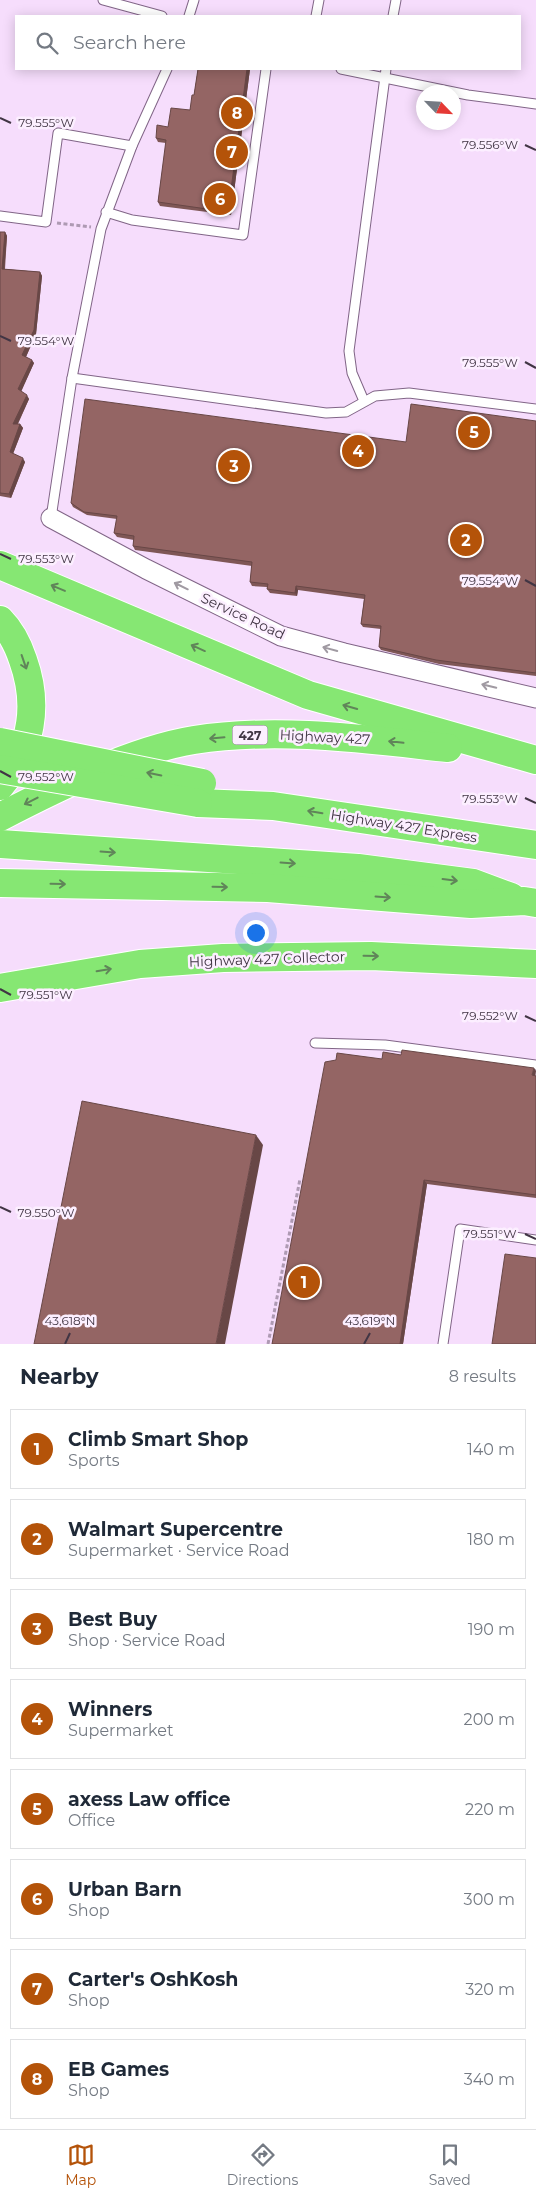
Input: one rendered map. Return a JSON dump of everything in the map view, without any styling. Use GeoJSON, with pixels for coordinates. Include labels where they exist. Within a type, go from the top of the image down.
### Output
{"type":"FeatureCollection","features":[{"type":"Feature","properties":{"kind":"highway"},"geometry":{"type":"LineString","coordinates":[[0,565],[308,695],[525,757]]}},
{"type":"Feature","properties":{"kind":"highway"},"geometry":{"type":"LineString","coordinates":[[0,620],[15,639],[21,652],[29,675],[33,697],[31,722],[25,743],[14,766],[0,786]]}},
{"type":"Feature","properties":{"kind":"highway","name":"Highway 427"},"geometry":{"type":"LineString","coordinates":[[0,817],[49,792],[144,753],[193,740],[276,734],[360,738],[525,757]]}},
{"type":"Feature","properties":{"kind":"highway"},"geometry":{"type":"LineString","coordinates":[[0,742],[200,793]]}},
{"type":"Feature","properties":{"kind":"highway"},"geometry":{"type":"LineString","coordinates":[[0,768],[200,793]]}},
{"type":"Feature","properties":{"kind":"highway","name":"Highway 427 Express"},"geometry":{"type":"LineString","coordinates":[[200,793],[273,806],[536,845]]}},
{"type":"Feature","properties":{"kind":"highway"},"geometry":{"type":"LineString","coordinates":[[12,845],[358,868],[473,883],[530,902]]}},
{"type":"Feature","properties":{"kind":"highway"},"geometry":{"type":"LineString","coordinates":[[5,883],[268,888],[471,904],[530,902]]}},
{"type":"Feature","properties":{"kind":"highway","name":"Highway 427 Collector"},"geometry":{"type":"LineString","coordinates":[[0,988],[140,964],[223,958],[371,956],[536,964]]}},
{"type":"Feature","properties":{"kind":"highway"},"geometry":{"type":"LineString","coordinates":[[0,997],[56,977]]}},
{"type":"Feature","properties":{"kind":"street","name":"Service Road"},"geometry":{"type":"LineString","coordinates":[[51,518],[146,569],[282,636],[344,653],[536,698]]}},
{"type":"Feature","properties":{"kind":"lane"},"geometry":{"type":"LineString","coordinates":[[103,0],[158,15]]}},
{"type":"Feature","properties":{"kind":"lane"},"geometry":{"type":"LineString","coordinates":[[189,15],[194,0]]}},
{"type":"Feature","properties":{"kind":"lane"},"geometry":{"type":"LineString","coordinates":[[316,15],[319,0]]}},
{"type":"Feature","properties":{"kind":"lane"},"geometry":{"type":"LineString","coordinates":[[394,15],[396,0]]}},
{"type":"Feature","properties":{"kind":"lane"},"geometry":{"type":"LineString","coordinates":[[51,518],[72,378],[101,229],[132,146],[167,70]]}},
{"type":"Feature","properties":{"kind":"lane"},"geometry":{"type":"LineString","coordinates":[[106,212],[132,220],[244,235],[266,70]]}},
{"type":"Feature","properties":{"kind":"lane"},"geometry":{"type":"LineString","coordinates":[[352,70],[386,73],[468,95],[536,104]]}},
{"type":"Feature","properties":{"kind":"lane"},"geometry":{"type":"LineString","coordinates":[[364,401],[352,373],[349,351],[386,73]]}},
{"type":"Feature","properties":{"kind":"lane"},"geometry":{"type":"LineString","coordinates":[[0,216],[46,222],[58,132],[132,146]]}},
{"type":"Feature","properties":{"kind":"lane"},"geometry":{"type":"LineString","coordinates":[[72,378],[326,414],[346,412],[375,396],[409,393],[536,409]]}},
{"type":"Feature","properties":{"kind":"lane"},"geometry":{"type":"LineString","coordinates":[[314,1043],[385,1045],[536,1065]]}},
{"type":"Feature","properties":{"kind":"lane"},"geometry":{"type":"LineString","coordinates":[[444,1344],[460,1230],[536,1240]]}},
{"type":"Feature","properties":{"kind":"path"},"geometry":{"type":"LineString","coordinates":[[46,222],[101,229]]}},
{"type":"Feature","properties":{"kind":"path"},"geometry":{"type":"LineString","coordinates":[[268,1344],[300,1179]]}},
{"type":"Feature","properties":{"kind":"building"},"geometry":{"type":"Polygon","coordinates":[[[198,70],[247,70],[228,212],[158,202],[166,140],[156,138],[157,125],[168,127],[171,108],[190,110],[192,95],[194,95],[198,70]]]}},
{"type":"Feature","properties":{"kind":"building"},"geometry":{"type":"Polygon","coordinates":[[[0,232],[5,232],[2,269],[40,272],[34,330],[22,355],[32,360],[18,389],[27,395],[13,424],[20,424],[10,452],[23,458],[9,494],[0,493],[0,232]]]}},
{"type":"Feature","properties":{"kind":"building"},"geometry":{"type":"Polygon","coordinates":[[[85,399],[406,442],[411,404],[536,421],[536,673],[436,660],[379,647],[381,626],[361,624],[365,595],[296,586],[295,593],[267,589],[268,584],[250,582],[252,562],[133,546],[134,536],[114,533],[117,516],[84,512],[71,503],[85,399]]]}},
{"type":"Feature","properties":{"kind":"building"},"geometry":{"type":"Polygon","coordinates":[[[402,1050],[534,1068],[532,1075],[536,1076],[536,1195],[424,1180],[400,1344],[272,1344],[325,1062],[336,1060],[337,1053],[382,1059],[383,1052],[401,1055],[402,1050]]]}},
{"type":"Feature","properties":{"kind":"building"},"geometry":{"type":"Polygon","coordinates":[[[82,1101],[256,1135],[216,1344],[34,1344],[82,1101]]]}},
{"type":"Feature","properties":{"kind":"building"},"geometry":{"type":"Polygon","coordinates":[[[505,1254],[536,1258],[536,1344],[492,1344],[505,1254]]]}},
{"type":"Feature","properties":{"kind":"place","name":"EB Games"},"geometry":{"type":"Point","coordinates":[237,113]}},
{"type":"Feature","properties":{"kind":"place","name":"Carter's OshKosh"},"geometry":{"type":"Point","coordinates":[232,152]}},
{"type":"Feature","properties":{"kind":"place","name":"Urban Barn"},"geometry":{"type":"Point","coordinates":[220,199]}},
{"type":"Feature","properties":{"kind":"place","name":"axess Law office"},"geometry":{"type":"Point","coordinates":[474,432]}},
{"type":"Feature","properties":{"kind":"place","name":"Winners"},"geometry":{"type":"Point","coordinates":[358,451]}},
{"type":"Feature","properties":{"kind":"place","name":"Best Buy"},"geometry":{"type":"Point","coordinates":[234,466]}},
{"type":"Feature","properties":{"kind":"place","name":"Walmart Supercentre"},"geometry":{"type":"Point","coordinates":[466,540]}},
{"type":"Feature","properties":{"kind":"place","name":"Climb Smart Shop"},"geometry":{"type":"Point","coordinates":[304,1282]}}]}
